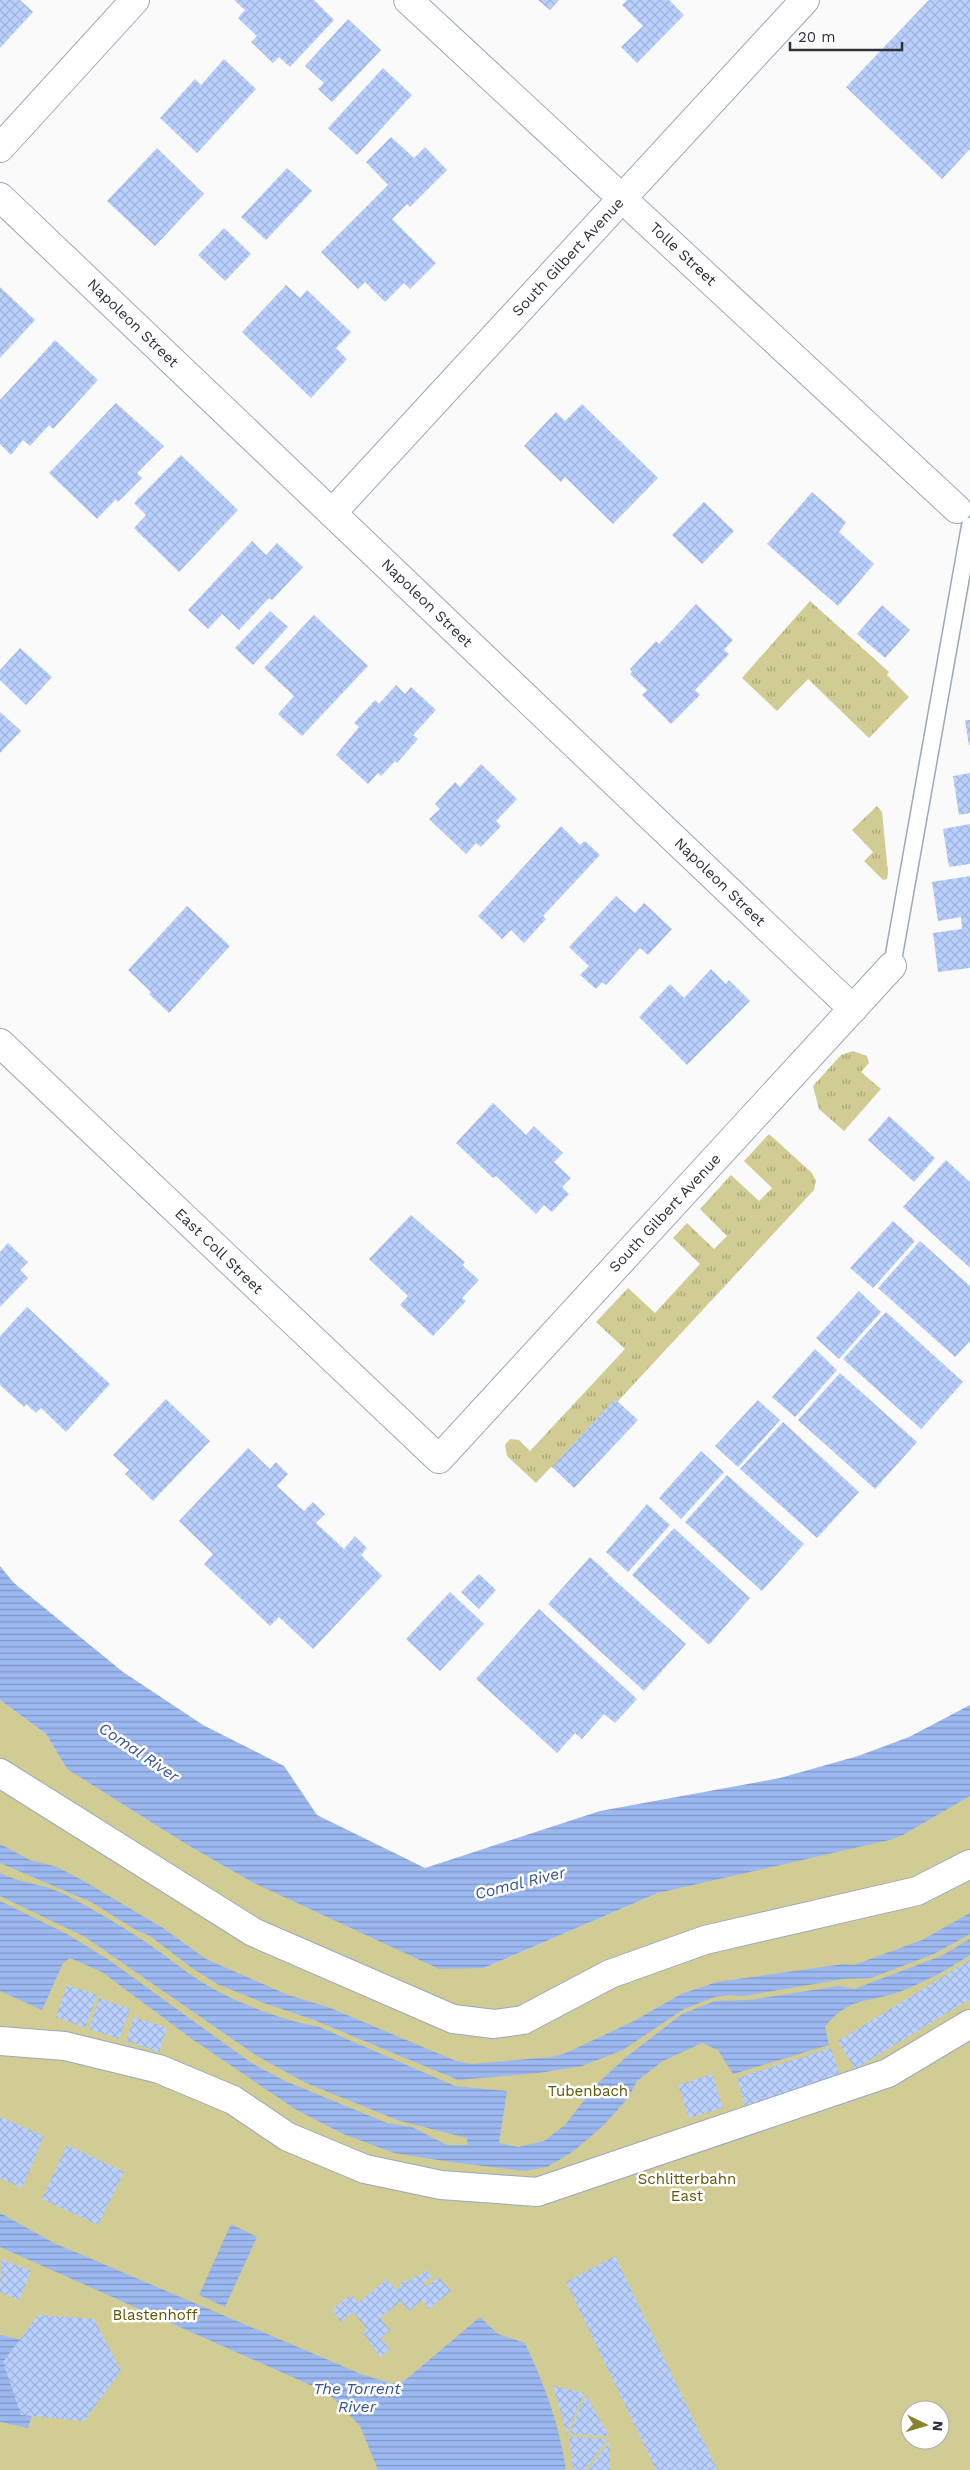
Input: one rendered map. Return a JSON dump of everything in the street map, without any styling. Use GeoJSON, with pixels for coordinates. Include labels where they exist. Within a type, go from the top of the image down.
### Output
{"type":"FeatureCollection","features":[{"type":"Feature","properties":{"kind":"street"},"geometry":{"type":"LineString","coordinates":[[0,148],[134,0]]}},
{"type":"Feature","properties":{"kind":"street","name":"Tolle Street"},"geometry":{"type":"LineString","coordinates":[[408,0],[966,519]]}},
{"type":"Feature","properties":{"kind":"street","name":"South Gilbert Avenue"},"geometry":{"type":"LineString","coordinates":[[332,513],[805,0]]}},
{"type":"Feature","properties":{"kind":"street","name":"Napoleon Street"},"geometry":{"type":"LineString","coordinates":[[0,197],[853,1009]]}},
{"type":"Feature","properties":{"kind":"street","name":"South Gilbert Avenue"},"geometry":{"type":"LineString","coordinates":[[439,1459],[892,966]]}},
{"type":"Feature","properties":{"kind":"street","name":"East Coll Street"},"geometry":{"type":"LineString","coordinates":[[0,1043],[439,1459]]}},
{"type":"Feature","properties":{"kind":"street"},"geometry":{"type":"LineString","coordinates":[[0,1773],[253,1932],[453,2019],[494,2024],[523,2020],[610,1974],[705,1940],[917,1891],[970,1864]]}},
{"type":"Feature","properties":{"kind":"street"},"geometry":{"type":"LineString","coordinates":[[0,2041],[65,2046],[159,2069],[233,2100],[288,2137],[365,2169],[440,2185],[536,2192],[888,2073],[970,2024]]}},
{"type":"Feature","properties":{"kind":"lane"},"geometry":{"type":"LineString","coordinates":[[892,966],[966,519]]}},
{"type":"Feature","properties":{"kind":"green space"},"geometry":{"type":"Polygon","coordinates":[[[810,601],[889,672],[887,675],[909,697],[869,738],[808,679],[777,711],[742,678],[810,601]]]}},
{"type":"Feature","properties":{"kind":"green space"},"geometry":{"type":"Polygon","coordinates":[[[877,806],[882,812],[888,873],[887,879],[883,880],[864,861],[873,852],[852,830],[877,806]]]}},
{"type":"Feature","properties":{"kind":"green space"},"geometry":{"type":"Polygon","coordinates":[[[853,1051],[867,1056],[869,1063],[861,1072],[881,1089],[844,1131],[819,1109],[813,1086],[841,1055],[853,1051]]]}},
{"type":"Feature","properties":{"kind":"green space"},"geometry":{"type":"Polygon","coordinates":[[[769,1134],[812,1173],[816,1181],[814,1190],[555,1469],[551,1467],[536,1483],[507,1456],[505,1445],[510,1439],[519,1440],[530,1451],[625,1349],[596,1322],[628,1288],[655,1313],[700,1264],[673,1238],[687,1223],[714,1249],[727,1236],[700,1209],[731,1175],[759,1201],[772,1188],[744,1161],[769,1134]]]}},
{"type":"Feature","properties":{"kind":"green space","name":"Schlitterbahn East"},"geometry":{"type":"Polygon","coordinates":[[[0,1700],[46,1734],[67,1769],[484,1968],[658,1893],[970,1795],[970,2470],[0,2470],[0,1700]]]}},
{"type":"Feature","properties":{"kind":"water","name":"Comal River"},"geometry":{"type":"Polygon","coordinates":[[[0,1566],[14,1583],[123,1672],[203,1725],[284,1766],[317,1815],[425,1868],[600,1811],[780,1778],[858,1756],[909,1737],[970,1705],[970,1796],[903,1835],[889,1840],[658,1893],[484,1968],[439,1969],[252,1882],[186,1844],[67,1769],[46,1734],[0,1700],[0,1566]]]}},
{"type":"Feature","properties":{"kind":"water"},"geometry":{"type":"Polygon","coordinates":[[[0,1844],[30,1860],[57,1867],[82,1880],[163,1928],[206,1959],[288,1995],[328,2007],[456,2061],[471,2064],[552,2057],[566,2053],[634,2021],[681,1994],[717,1982],[844,1964],[854,1965],[922,1940],[970,1913],[970,1934],[934,1954],[871,1978],[844,1979],[743,1996],[715,1997],[684,2009],[623,2050],[582,2066],[539,2073],[458,2080],[314,2020],[217,1984],[192,1968],[150,1936],[136,1930],[91,1902],[0,1863],[0,1844]]]}},
{"type":"Feature","properties":{"kind":"water"},"geometry":{"type":"Polygon","coordinates":[[[0,1873],[17,1880],[52,1889],[68,1896],[135,1935],[201,1982],[248,2005],[277,2016],[317,2026],[455,2086],[507,2091],[499,2143],[518,2147],[544,2141],[565,2125],[597,2084],[625,2058],[682,2014],[715,2001],[749,2000],[839,1986],[854,1989],[941,1956],[970,1939],[970,1955],[953,1966],[909,1988],[859,2002],[842,2010],[825,2027],[829,2045],[733,2074],[718,2050],[702,2043],[663,2061],[637,2081],[628,2098],[602,2127],[571,2153],[547,2167],[525,2171],[394,2153],[341,2133],[295,2109],[192,2039],[102,1972],[70,1958],[63,1963],[42,2010],[0,1991],[0,1901],[67,1934],[109,1960],[250,2062],[285,2081],[387,2123],[412,2127],[447,2145],[467,2145],[467,2138],[400,2121],[306,2083],[257,2056],[85,1937],[0,1896],[0,1873]]]}},
{"type":"Feature","properties":{"kind":"water","name":"The Torrent River"},"geometry":{"type":"Polygon","coordinates":[[[0,2213],[54,2243],[361,2374],[390,2383],[403,2382],[480,2317],[498,2334],[525,2343],[550,2405],[566,2470],[378,2470],[360,2426],[328,2393],[0,2247],[0,2213]]]}},
{"type":"Feature","properties":{"kind":"water"},"geometry":{"type":"Polygon","coordinates":[[[231,2224],[257,2237],[225,2307],[199,2295],[231,2224]]]}},
{"type":"Feature","properties":{"kind":"water"},"geometry":{"type":"Polygon","coordinates":[[[0,2335],[33,2342],[45,2372],[28,2428],[0,2422],[0,2335]]]}},
{"type":"Feature","properties":{"kind":"building"},"geometry":{"type":"Polygon","coordinates":[[[0,0],[20,0],[33,12],[0,48],[0,0]]]}},
{"type":"Feature","properties":{"kind":"building"},"geometry":{"type":"Polygon","coordinates":[[[234,0],[314,0],[334,20],[290,67],[279,57],[273,63],[251,42],[257,36],[238,18],[245,10],[234,0]]]}},
{"type":"Feature","properties":{"kind":"building"},"geometry":{"type":"Polygon","coordinates":[[[538,0],[559,0],[550,10],[538,0]]]}},
{"type":"Feature","properties":{"kind":"building"},"geometry":{"type":"Polygon","coordinates":[[[627,0],[669,0],[684,15],[637,63],[621,47],[643,26],[622,5],[627,0]]]}},
{"type":"Feature","properties":{"kind":"building"},"geometry":{"type":"Polygon","coordinates":[[[929,0],[970,0],[970,149],[942,179],[846,87],[929,0]]]}},
{"type":"Feature","properties":{"kind":"building"},"geometry":{"type":"Polygon","coordinates":[[[348,19],[381,50],[332,102],[318,89],[324,83],[305,66],[348,19]]]}},
{"type":"Feature","properties":{"kind":"building"},"geometry":{"type":"Polygon","coordinates":[[[224,59],[256,89],[197,153],[160,118],[195,79],[201,85],[224,59]]]}},
{"type":"Feature","properties":{"kind":"building"},"geometry":{"type":"Polygon","coordinates":[[[383,68],[412,95],[357,155],[328,128],[383,68]]]}},
{"type":"Feature","properties":{"kind":"building"},"geometry":{"type":"Polygon","coordinates":[[[391,137],[414,158],[425,147],[447,170],[410,207],[407,204],[392,219],[436,263],[410,289],[404,283],[385,302],[365,282],[358,289],[321,252],[388,185],[366,162],[391,137]]]}},
{"type":"Feature","properties":{"kind":"building"},"geometry":{"type":"Polygon","coordinates":[[[157,148],[204,194],[155,246],[107,201],[157,148]]]}},
{"type":"Feature","properties":{"kind":"building"},"geometry":{"type":"Polygon","coordinates":[[[287,168],[312,191],[266,240],[241,217],[287,168]]]}},
{"type":"Feature","properties":{"kind":"building"},"geometry":{"type":"Polygon","coordinates":[[[224,228],[251,254],[225,281],[198,255],[224,228]]]}},
{"type":"Feature","properties":{"kind":"building"},"geometry":{"type":"Polygon","coordinates":[[[286,285],[300,298],[307,290],[351,332],[336,348],[347,359],[311,398],[242,332],[286,285]]]}},
{"type":"Feature","properties":{"kind":"building"},"geometry":{"type":"Polygon","coordinates":[[[0,287],[35,320],[0,358],[0,287]]]}},
{"type":"Feature","properties":{"kind":"building"},"geometry":{"type":"Polygon","coordinates":[[[55,340],[98,380],[53,429],[49,425],[30,446],[23,440],[11,455],[0,444],[0,400],[55,340]]]}},
{"type":"Feature","properties":{"kind":"building"},"geometry":{"type":"Polygon","coordinates":[[[116,403],[164,446],[137,473],[142,478],[118,502],[116,499],[97,519],[49,473],[116,403]]]}},
{"type":"Feature","properties":{"kind":"building"},"geometry":{"type":"Polygon","coordinates":[[[582,404],[658,478],[613,524],[565,477],[561,482],[524,446],[556,412],[565,421],[582,404]]]}},
{"type":"Feature","properties":{"kind":"building"},"geometry":{"type":"Polygon","coordinates":[[[181,455],[238,510],[179,572],[134,528],[146,515],[134,503],[181,455]]]}},
{"type":"Feature","properties":{"kind":"building"},"geometry":{"type":"Polygon","coordinates":[[[812,492],[846,522],[839,532],[874,564],[838,606],[767,544],[812,492]]]}},
{"type":"Feature","properties":{"kind":"building"},"geometry":{"type":"Polygon","coordinates":[[[704,502],[734,531],[702,564],[672,535],[704,502]]]}},
{"type":"Feature","properties":{"kind":"building"},"geometry":{"type":"Polygon","coordinates":[[[252,541],[266,555],[277,543],[303,567],[272,600],[269,598],[239,630],[222,614],[208,629],[188,610],[252,541]]]}},
{"type":"Feature","properties":{"kind":"building"},"geometry":{"type":"Polygon","coordinates":[[[696,604],[733,640],[724,650],[729,654],[695,690],[700,695],[671,724],[642,695],[647,690],[630,674],[632,672],[630,669],[656,641],[659,644],[696,604]]]}},
{"type":"Feature","properties":{"kind":"building"},"geometry":{"type":"Polygon","coordinates":[[[882,605],[910,630],[885,658],[857,634],[882,605]]]}},
{"type":"Feature","properties":{"kind":"building"},"geometry":{"type":"Polygon","coordinates":[[[270,611],[288,627],[253,665],[235,648],[270,611]]]}},
{"type":"Feature","properties":{"kind":"building"},"geometry":{"type":"Polygon","coordinates":[[[314,615],[368,666],[302,736],[278,714],[294,696],[264,668],[314,615]]]}},
{"type":"Feature","properties":{"kind":"building"},"geometry":{"type":"Polygon","coordinates":[[[20,648],[52,677],[26,705],[0,680],[0,670],[20,648]]]}},
{"type":"Feature","properties":{"kind":"building"},"geometry":{"type":"Polygon","coordinates":[[[396,685],[405,694],[411,687],[436,710],[413,735],[418,739],[397,763],[395,761],[381,776],[378,773],[368,784],[336,755],[359,727],[354,723],[375,700],[379,704],[396,685]]]}},
{"type":"Feature","properties":{"kind":"building"},"geometry":{"type":"Polygon","coordinates":[[[0,712],[21,731],[0,753],[0,712]]]}},
{"type":"Feature","properties":{"kind":"building"},"geometry":{"type":"Polygon","coordinates":[[[965,720],[970,720],[970,745],[969,745],[965,720]]]}},
{"type":"Feature","properties":{"kind":"building"},"geometry":{"type":"Polygon","coordinates":[[[481,764],[517,799],[496,821],[501,826],[481,847],[476,843],[466,854],[429,819],[440,809],[435,804],[455,782],[460,787],[481,764]]]}},
{"type":"Feature","properties":{"kind":"building"},"geometry":{"type":"Polygon","coordinates":[[[970,773],[970,813],[959,815],[953,776],[970,773]]]}},
{"type":"Feature","properties":{"kind":"building"},"geometry":{"type":"Polygon","coordinates":[[[970,824],[970,864],[949,867],[943,829],[970,824]]]}},
{"type":"Feature","properties":{"kind":"building"},"geometry":{"type":"Polygon","coordinates":[[[561,826],[580,845],[585,841],[600,855],[543,916],[546,919],[524,943],[511,930],[502,939],[478,916],[561,826]]]}},
{"type":"Feature","properties":{"kind":"building"},"geometry":{"type":"Polygon","coordinates":[[[970,876],[970,968],[938,972],[933,933],[962,929],[961,917],[938,921],[932,882],[970,876]]]}},
{"type":"Feature","properties":{"kind":"building"},"geometry":{"type":"Polygon","coordinates":[[[616,896],[635,913],[644,903],[672,929],[648,955],[640,948],[606,985],[602,982],[596,989],[580,975],[589,966],[569,947],[616,896]]]}},
{"type":"Feature","properties":{"kind":"building"},"geometry":{"type":"Polygon","coordinates":[[[187,906],[230,946],[169,1013],[128,970],[187,906]]]}},
{"type":"Feature","properties":{"kind":"building"},"geometry":{"type":"Polygon","coordinates":[[[711,969],[726,984],[729,980],[750,1001],[687,1065],[639,1017],[670,984],[684,998],[711,969]]]}},
{"type":"Feature","properties":{"kind":"building"},"geometry":{"type":"Polygon","coordinates":[[[493,1103],[526,1135],[534,1126],[563,1153],[554,1162],[571,1178],[562,1187],[569,1194],[552,1212],[544,1205],[536,1214],[496,1176],[493,1178],[456,1143],[493,1103]]]}},
{"type":"Feature","properties":{"kind":"building"},"geometry":{"type":"Polygon","coordinates":[[[889,1116],[935,1158],[914,1182],[868,1140],[889,1116]]]}},
{"type":"Feature","properties":{"kind":"building"},"geometry":{"type":"Polygon","coordinates":[[[946,1160],[970,1182],[970,1268],[903,1207],[946,1160]]]}},
{"type":"Feature","properties":{"kind":"building"},"geometry":{"type":"Polygon","coordinates":[[[411,1215],[465,1262],[462,1265],[479,1280],[462,1298],[466,1301],[433,1336],[400,1305],[408,1296],[369,1259],[411,1215]]]}},
{"type":"Feature","properties":{"kind":"building"},"geometry":{"type":"Polygon","coordinates":[[[893,1221],[915,1241],[873,1288],[850,1268],[893,1221]]]}},
{"type":"Feature","properties":{"kind":"building"},"geometry":{"type":"Polygon","coordinates":[[[920,1241],[970,1286],[970,1341],[955,1357],[878,1288],[920,1241]]]}},
{"type":"Feature","properties":{"kind":"building"},"geometry":{"type":"Polygon","coordinates":[[[8,1243],[28,1262],[20,1270],[28,1278],[0,1307],[0,1252],[8,1243]]]}},
{"type":"Feature","properties":{"kind":"building"},"geometry":{"type":"Polygon","coordinates":[[[859,1291],[881,1312],[839,1359],[816,1338],[859,1291]]]}},
{"type":"Feature","properties":{"kind":"building"},"geometry":{"type":"Polygon","coordinates":[[[27,1307],[110,1384],[66,1432],[41,1408],[36,1413],[26,1404],[24,1407],[0,1385],[0,1336],[27,1307]]]}},
{"type":"Feature","properties":{"kind":"building"},"geometry":{"type":"Polygon","coordinates":[[[886,1312],[963,1382],[921,1429],[843,1359],[886,1312]]]}},
{"type":"Feature","properties":{"kind":"building"},"geometry":{"type":"Polygon","coordinates":[[[815,1349],[837,1370],[795,1417],[772,1397],[815,1349]]]}},
{"type":"Feature","properties":{"kind":"building"},"geometry":{"type":"Polygon","coordinates":[[[840,1373],[917,1442],[875,1489],[798,1420],[840,1373]]]}},
{"type":"Feature","properties":{"kind":"building"},"geometry":{"type":"Polygon","coordinates":[[[166,1399],[210,1441],[153,1501],[125,1474],[129,1470],[113,1455],[166,1399]]]}},
{"type":"Feature","properties":{"kind":"building"},"geometry":{"type":"Polygon","coordinates":[[[615,1399],[638,1420],[574,1488],[552,1467],[615,1399]]]}},
{"type":"Feature","properties":{"kind":"building"},"geometry":{"type":"Polygon","coordinates":[[[758,1400],[780,1420],[738,1467],[715,1446],[758,1400]]]}},
{"type":"Feature","properties":{"kind":"building"},"geometry":{"type":"Polygon","coordinates":[[[783,1422],[859,1492],[817,1538],[740,1469],[783,1422]]]}},
{"type":"Feature","properties":{"kind":"building"},"geometry":{"type":"Polygon","coordinates":[[[248,1448],[270,1469],[276,1462],[288,1474],[277,1486],[304,1511],[313,1502],[325,1514],[316,1523],[344,1549],[355,1536],[367,1548],[361,1555],[382,1576],[313,1649],[279,1617],[270,1626],[204,1564],[213,1554],[179,1521],[248,1448]]]}},
{"type":"Feature","properties":{"kind":"building"},"geometry":{"type":"Polygon","coordinates":[[[701,1451],[724,1472],[681,1519],[659,1498],[701,1451]]]}},
{"type":"Feature","properties":{"kind":"building"},"geometry":{"type":"Polygon","coordinates":[[[727,1475],[804,1544],[762,1591],[685,1522],[727,1475]]]}},
{"type":"Feature","properties":{"kind":"building"},"geometry":{"type":"Polygon","coordinates":[[[647,1504],[670,1525],[628,1572],[606,1552],[647,1504]]]}},
{"type":"Feature","properties":{"kind":"building"},"geometry":{"type":"Polygon","coordinates":[[[674,1528],[750,1598],[709,1645],[632,1575],[674,1528]]]}},
{"type":"Feature","properties":{"kind":"building"},"geometry":{"type":"Polygon","coordinates":[[[590,1557],[609,1574],[596,1590],[609,1575],[686,1644],[644,1691],[548,1604],[590,1557]]]}},
{"type":"Feature","properties":{"kind":"building"},"geometry":{"type":"Polygon","coordinates":[[[479,1574],[496,1590],[479,1609],[461,1592],[479,1574]]]}},
{"type":"Feature","properties":{"kind":"building"},"geometry":{"type":"Polygon","coordinates":[[[450,1592],[484,1624],[440,1671],[406,1639],[450,1592]]]}},
{"type":"Feature","properties":{"kind":"building"},"geometry":{"type":"Polygon","coordinates":[[[539,1609],[637,1699],[615,1723],[604,1714],[582,1739],[575,1733],[557,1753],[476,1679],[539,1609]]]}},
{"type":"Feature","properties":{"kind":"building"},"geometry":{"type":"Polygon","coordinates":[[[970,1960],[970,1999],[855,2069],[838,2041],[970,1960]]]}},
{"type":"Feature","properties":{"kind":"building"},"geometry":{"type":"Polygon","coordinates":[[[67,1985],[97,1995],[85,2028],[56,2017],[67,1985]]]}},
{"type":"Feature","properties":{"kind":"building"},"geometry":{"type":"Polygon","coordinates":[[[99,1998],[130,2009],[119,2039],[89,2029],[99,1998]]]}},
{"type":"Feature","properties":{"kind":"building"},"geometry":{"type":"Polygon","coordinates":[[[134,2017],[167,2028],[159,2052],[126,2041],[134,2017]]]}},
{"type":"Feature","properties":{"kind":"building"},"geometry":{"type":"Polygon","coordinates":[[[831,2048],[841,2079],[746,2109],[737,2078],[831,2048]]]}},
{"type":"Feature","properties":{"kind":"building"},"geometry":{"type":"Polygon","coordinates":[[[712,2074],[723,2108],[689,2118],[678,2085],[712,2074]]]}},
{"type":"Feature","properties":{"kind":"building"},"geometry":{"type":"Polygon","coordinates":[[[0,2117],[44,2136],[22,2188],[0,2178],[0,2117]]]}},
{"type":"Feature","properties":{"kind":"building"},"geometry":{"type":"Polygon","coordinates":[[[67,2145],[124,2172],[98,2225],[42,2199],[67,2145]]]}},
{"type":"Feature","properties":{"kind":"building"},"geometry":{"type":"Polygon","coordinates":[[[615,2256],[717,2470],[656,2470],[566,2282],[615,2256]]]}},
{"type":"Feature","properties":{"kind":"building"},"geometry":{"type":"Polygon","coordinates":[[[1,2259],[31,2271],[19,2300],[0,2292],[1,2259]]]}},
{"type":"Feature","properties":{"kind":"building"},"geometry":{"type":"Polygon","coordinates":[[[426,2270],[432,2277],[424,2283],[427,2287],[439,2277],[451,2291],[429,2309],[422,2300],[409,2311],[401,2301],[380,2318],[390,2330],[381,2338],[390,2349],[380,2357],[363,2333],[367,2329],[353,2312],[341,2322],[332,2310],[347,2297],[354,2297],[358,2303],[387,2279],[397,2291],[403,2281],[409,2281],[416,2275],[418,2277],[426,2270]]]}},
{"type":"Feature","properties":{"kind":"building"},"geometry":{"type":"Polygon","coordinates":[[[38,2315],[94,2319],[121,2371],[84,2421],[21,2415],[3,2362],[38,2315]]]}},
{"type":"Feature","properties":{"kind":"building"},"geometry":{"type":"Polygon","coordinates":[[[553,2386],[584,2393],[567,2434],[553,2386]]]}},
{"type":"Feature","properties":{"kind":"building"},"geometry":{"type":"Polygon","coordinates":[[[586,2395],[609,2436],[569,2434],[586,2395]]]}},
{"type":"Feature","properties":{"kind":"building"},"geometry":{"type":"Polygon","coordinates":[[[569,2437],[607,2439],[585,2470],[573,2470],[569,2437]]]}},
{"type":"Feature","properties":{"kind":"building"},"geometry":{"type":"Polygon","coordinates":[[[610,2441],[610,2470],[588,2470],[610,2441]]]}},
{"type":"Feature","properties":{"kind":"park label","name":"Tubenbach"},"geometry":{"type":"Point","coordinates":[588,2091]}},
{"type":"Feature","properties":{"kind":"park label","name":"Blastenhoff"},"geometry":{"type":"Point","coordinates":[155,2315]}}]}
